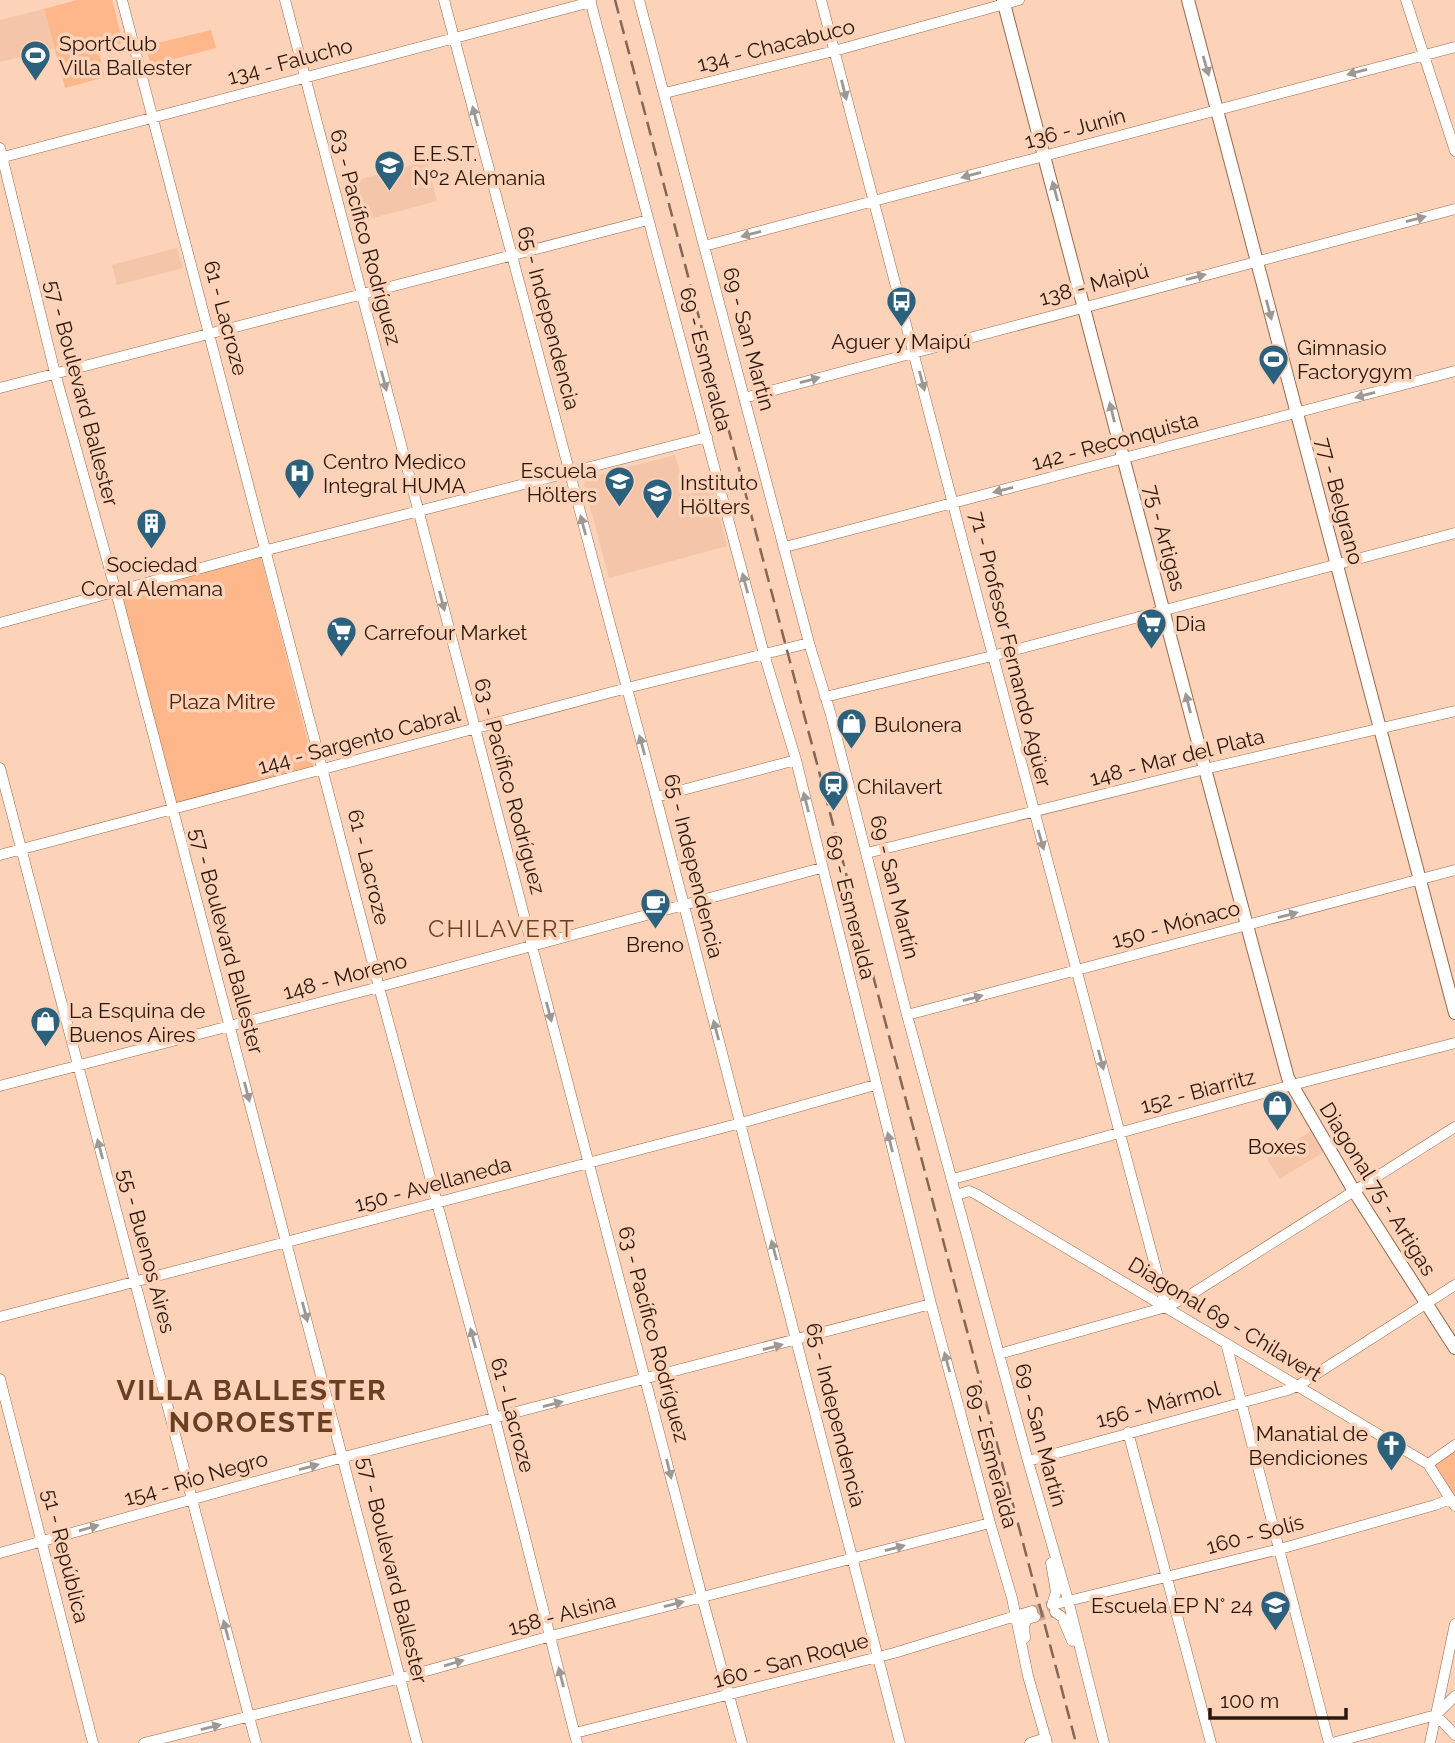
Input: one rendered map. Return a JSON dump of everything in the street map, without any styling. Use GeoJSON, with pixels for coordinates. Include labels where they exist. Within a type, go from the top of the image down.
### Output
{"type":"FeatureCollection","features":[{"type":"Feature","properties":{"kind":"street","name":"61 - Lacroze"},"geometry":{"type":"LineString","coordinates":[[122,0],[379,987],[495,1419],[576,1738]]}},
{"type":"Feature","properties":{"kind":"street","name":"63 - Pacífico Rodríguez"},"geometry":{"type":"LineString","coordinates":[[285,0],[742,1743]]}},
{"type":"Feature","properties":{"kind":"street","name":"65 - Independencia"},"geometry":{"type":"LineString","coordinates":[[444,0],[656,797],[880,1657],[900,1743]]}},
{"type":"Feature","properties":{"kind":"street","name":"69 - San Martín"},"geometry":{"type":"LineString","coordinates":[[639,0],[867,853],[907,1015],[1027,1461],[1068,1600],[1104,1743]]}},
{"type":"Feature","properties":{"kind":"street","name":"71 - Profesor Fernando Agüer"},"geometry":{"type":"LineString","coordinates":[[821,0],[1033,812],[1166,1307]]}},
{"type":"Feature","properties":{"kind":"street","name":"134 - Chacabuco"},"geometry":{"type":"LineString","coordinates":[[665,93],[834,51],[1019,0]]}},
{"type":"Feature","properties":{"kind":"street","name":"77 - Belgrano"},"geometry":{"type":"LineString","coordinates":[[1188,0],[1455,1013]]}},
{"type":"Feature","properties":{"kind":"street"},"geometry":{"type":"LineString","coordinates":[[1406,0],[1455,151]]}},
{"type":"Feature","properties":{"kind":"street","name":"134 - Falucho"},"geometry":{"type":"LineString","coordinates":[[1,154],[153,118],[591,1]]}},
{"type":"Feature","properties":{"kind":"street","name":"69 - Esmeralda"},"geometry":{"type":"LineString","coordinates":[[591,1],[764,654],[796,760],[931,1304],[1012,1598],[1028,1676],[1047,1741]]}},
{"type":"Feature","properties":{"kind":"street","name":"75 - Artigas"},"geometry":{"type":"LineString","coordinates":[[1004,2],[1205,769],[1292,1085]]}},
{"type":"Feature","properties":{"kind":"street","name":"136 - Junín"},"geometry":{"type":"LineString","coordinates":[[704,246],[1455,47]]}},
{"type":"Feature","properties":{"kind":"street","name":"57 - Boulevard Ballester"},"geometry":{"type":"LineString","coordinates":[[1,154],[55,373],[116,592],[417,1743]]}},
{"type":"Feature","properties":{"kind":"street","name":"138 - Maipú"},"geometry":{"type":"LineString","coordinates":[[744,398],[1455,209]]}},
{"type":"Feature","properties":{"kind":"street"},"geometry":{"type":"LineString","coordinates":[[0,388],[648,220]]}},
{"type":"Feature","properties":{"kind":"street","name":"142 - Reconquista"},"geometry":{"type":"LineString","coordinates":[[785,547],[1455,371]]}},
{"type":"Feature","properties":{"kind":"street"},"geometry":{"type":"LineString","coordinates":[[0,623],[267,550],[707,437]]}},
{"type":"Feature","properties":{"kind":"street"},"geometry":{"type":"LineString","coordinates":[[825,697],[992,656],[1455,533]]}},
{"type":"Feature","properties":{"kind":"street","name":"144 - Sargento Cabral"},"geometry":{"type":"LineString","coordinates":[[0,855],[627,688],[809,643]]}},
{"type":"Feature","properties":{"kind":"street","name":"148 - Mar del Plata"},"geometry":{"type":"LineString","coordinates":[[867,853],[1205,769],[1455,711]]}},
{"type":"Feature","properties":{"kind":"street"},"geometry":{"type":"LineString","coordinates":[[656,797],[796,760]]}},
{"type":"Feature","properties":{"kind":"street","name":"55 - Buenos Aires"},"geometry":{"type":"LineString","coordinates":[[0,768],[256,1743]]}},
{"type":"Feature","properties":{"kind":"street","name":"148 - Moreno"},"geometry":{"type":"LineString","coordinates":[[0,1086],[821,868]]}},
{"type":"Feature","properties":{"kind":"street","name":"150 - Mónaco"},"geometry":{"type":"LineString","coordinates":[[907,1015],[1455,870]]}},
{"type":"Feature","properties":{"kind":"street","name":"152 - Biarritz"},"geometry":{"type":"LineString","coordinates":[[953,1179],[1455,1043]]}},
{"type":"Feature","properties":{"kind":"street","name":"150 - Avellaneda"},"geometry":{"type":"LineString","coordinates":[[0,1317],[741,1123],[875,1085]]}},
{"type":"Feature","properties":{"kind":"street","name":"Diagonal 75 - Artigas"},"geometry":{"type":"LineString","coordinates":[[1292,1085],[1354,1191],[1455,1348]]}},
{"type":"Feature","properties":{"kind":"street"},"geometry":{"type":"LineString","coordinates":[[999,1354],[1166,1307],[1187,1297],[1455,1127]]}},
{"type":"Feature","properties":{"kind":"street","name":"Diagonal 69 - Chilavert"},"geometry":{"type":"LineString","coordinates":[[957,1195],[969,1191],[976,1194],[1428,1464],[1453,1502]]}},
{"type":"Feature","properties":{"kind":"street","name":"156 - Mármol"},"geometry":{"type":"LineString","coordinates":[[1027,1461],[1299,1385],[1455,1285]]}},
{"type":"Feature","properties":{"kind":"street","name":"154 - Río Negro"},"geometry":{"type":"LineString","coordinates":[[0,1553],[344,1457],[931,1304]]}},
{"type":"Feature","properties":{"kind":"street"},"geometry":{"type":"LineString","coordinates":[[1226,1343],[1330,1743],[1436,1715],[1455,1696]]}},
{"type":"Feature","properties":{"kind":"street","name":"51 - República"},"geometry":{"type":"LineString","coordinates":[[0,1380],[93,1743]]}},
{"type":"Feature","properties":{"kind":"street"},"geometry":{"type":"LineString","coordinates":[[1128,1432],[1211,1743]]}},
{"type":"Feature","properties":{"kind":"street"},"geometry":{"type":"LineString","coordinates":[[1428,1464],[1455,1445]]}},
{"type":"Feature","properties":{"kind":"street","name":"160 - Solís"},"geometry":{"type":"LineString","coordinates":[[1054,1608],[1068,1600],[1280,1549],[1453,1502]]}},
{"type":"Feature","properties":{"kind":"street","name":"158 - Alsina"},"geometry":{"type":"LineString","coordinates":[[144,1743],[990,1523]]}},
{"type":"Feature","properties":{"kind":"street"},"geometry":{"type":"LineString","coordinates":[[1050,1539],[1048,1550],[1056,1592],[1054,1608],[1069,1629],[1076,1653],[1085,1667]]}},
{"type":"Feature","properties":{"kind":"street","name":"160 - San Roque"},"geometry":{"type":"LineString","coordinates":[[576,1738],[880,1657],[1014,1615],[1034,1614],[1024,1625],[1031,1663],[1028,1676]]}},
{"type":"Feature","properties":{"kind":"street"},"geometry":{"type":"LineString","coordinates":[[1430,1743],[1455,1624]]}},
{"type":"Feature","properties":{"kind":"street"},"geometry":{"type":"LineString","coordinates":[[1436,1715],[1455,1735]]}},
{"type":"Feature","properties":{"kind":"street"},"geometry":{"type":"LineString","coordinates":[[1030,1743],[1047,1741]]}},
{"type":"Feature","properties":{"kind":"shaded area"},"geometry":{"type":"Polygon","coordinates":[[[44,9],[54,48],[0,62],[0,20],[44,9]]]}},
{"type":"Feature","properties":{"kind":"shaded area","name":"E.E.S.T. Nº2 Alemania"},"geometry":{"type":"Polygon","coordinates":[[[427,161],[437,201],[354,223],[343,184],[427,161]]]}},
{"type":"Feature","properties":{"kind":"shaded area"},"geometry":{"type":"Polygon","coordinates":[[[177,248],[183,268],[117,285],[112,265],[177,248]]]}},
{"type":"Feature","properties":{"kind":"shaded area","name":"Instituto Hölters"},"geometry":{"type":"Polygon","coordinates":[[[675,455],[686,495],[712,487],[727,546],[609,578],[584,484],[588,478],[675,455]]]}},
{"type":"Feature","properties":{"kind":"shaded area"},"geometry":{"type":"Polygon","coordinates":[[[1313,1130],[1325,1151],[1280,1179],[1267,1159],[1313,1130]]]}},
{"type":"Feature","properties":{"kind":"green space"},"geometry":{"type":"Polygon","coordinates":[[[77,0],[112,0],[123,43],[98,49],[105,77],[65,88],[44,9],[77,0]]]}},
{"type":"Feature","properties":{"kind":"green space"},"geometry":{"type":"Polygon","coordinates":[[[211,30],[216,48],[151,65],[145,46],[211,30]]]}},
{"type":"Feature","properties":{"kind":"green space","name":"Plaza Mitre"},"geometry":{"type":"Polygon","coordinates":[[[261,557],[314,767],[173,805],[121,594],[261,557]]]}},
{"type":"Feature","properties":{"kind":"green space"},"geometry":{"type":"Polygon","coordinates":[[[1455,1448],[1455,1497],[1432,1463],[1455,1448]]]}},
{"type":"Feature","properties":{"kind":"tunnel"},"geometry":{"type":"LineString","coordinates":[[1032,1611],[1052,1605]]}},
{"type":"Feature","properties":{"kind":"tunnel"},"geometry":{"type":"LineString","coordinates":[[1035,1617],[1055,1612]]}},
{"type":"Feature","properties":{"kind":"railway"},"geometry":{"type":"LineString","coordinates":[[615,0],[1076,1743]]}},
{"type":"Feature","properties":{"kind":"place","name":"SportClub Villa Ballester"},"geometry":{"type":"Point","coordinates":[36,82]}},
{"type":"Feature","properties":{"kind":"place","name":"E.E.S.T. Nº2 Alemania"},"geometry":{"type":"Point","coordinates":[390,192]}},
{"type":"Feature","properties":{"kind":"place","name":"Aguer y Maipú"},"geometry":{"type":"Point","coordinates":[901,328]}},
{"type":"Feature","properties":{"kind":"place","name":"Gimnasio Factorygym"},"geometry":{"type":"Point","coordinates":[1274,386]}},
{"type":"Feature","properties":{"kind":"place","name":"Centro Medico Integral HUMA"},"geometry":{"type":"Point","coordinates":[300,500]}},
{"type":"Feature","properties":{"kind":"place","name":"Escuela Hölters"},"geometry":{"type":"Point","coordinates":[620,509]}},
{"type":"Feature","properties":{"kind":"place","name":"Instituto Hölters"},"geometry":{"type":"Point","coordinates":[657,521]}},
{"type":"Feature","properties":{"kind":"place","name":"Sociedad Coral Alemana"},"geometry":{"type":"Point","coordinates":[152,551]}},
{"type":"Feature","properties":{"kind":"place","name":"Dia"},"geometry":{"type":"Point","coordinates":[1152,650]}},
{"type":"Feature","properties":{"kind":"place","name":"Carrefour Market"},"geometry":{"type":"Point","coordinates":[341,659]}},
{"type":"Feature","properties":{"kind":"place","name":"Bulonera"},"geometry":{"type":"Point","coordinates":[851,751]}},
{"type":"Feature","properties":{"kind":"place","name":"Chilavert"},"geometry":{"type":"Point","coordinates":[834,813]}},
{"type":"Feature","properties":{"kind":"place","name":"Breno"},"geometry":{"type":"Point","coordinates":[655,931]}},
{"type":"Feature","properties":{"kind":"place","name":"La Esquina de Buenos Aires"},"geometry":{"type":"Point","coordinates":[46,1049]}},
{"type":"Feature","properties":{"kind":"place","name":"Boxes"},"geometry":{"type":"Point","coordinates":[1277,1133]}},
{"type":"Feature","properties":{"kind":"place","name":"Manatial de Bendiciones"},"geometry":{"type":"Point","coordinates":[1391,1472]}},
{"type":"Feature","properties":{"kind":"place","name":"Escuela EP N° 24"},"geometry":{"type":"Point","coordinates":[1276,1632]}},
{"type":"Feature","properties":{"kind":"district","name":"CHILAVERT"},"geometry":{"type":"Point","coordinates":[502,928]}},
{"type":"Feature","properties":{"kind":"district","name":"VILLA BALLESTER NOROESTE"},"geometry":{"type":"Point","coordinates":[252,1406]}}]}
